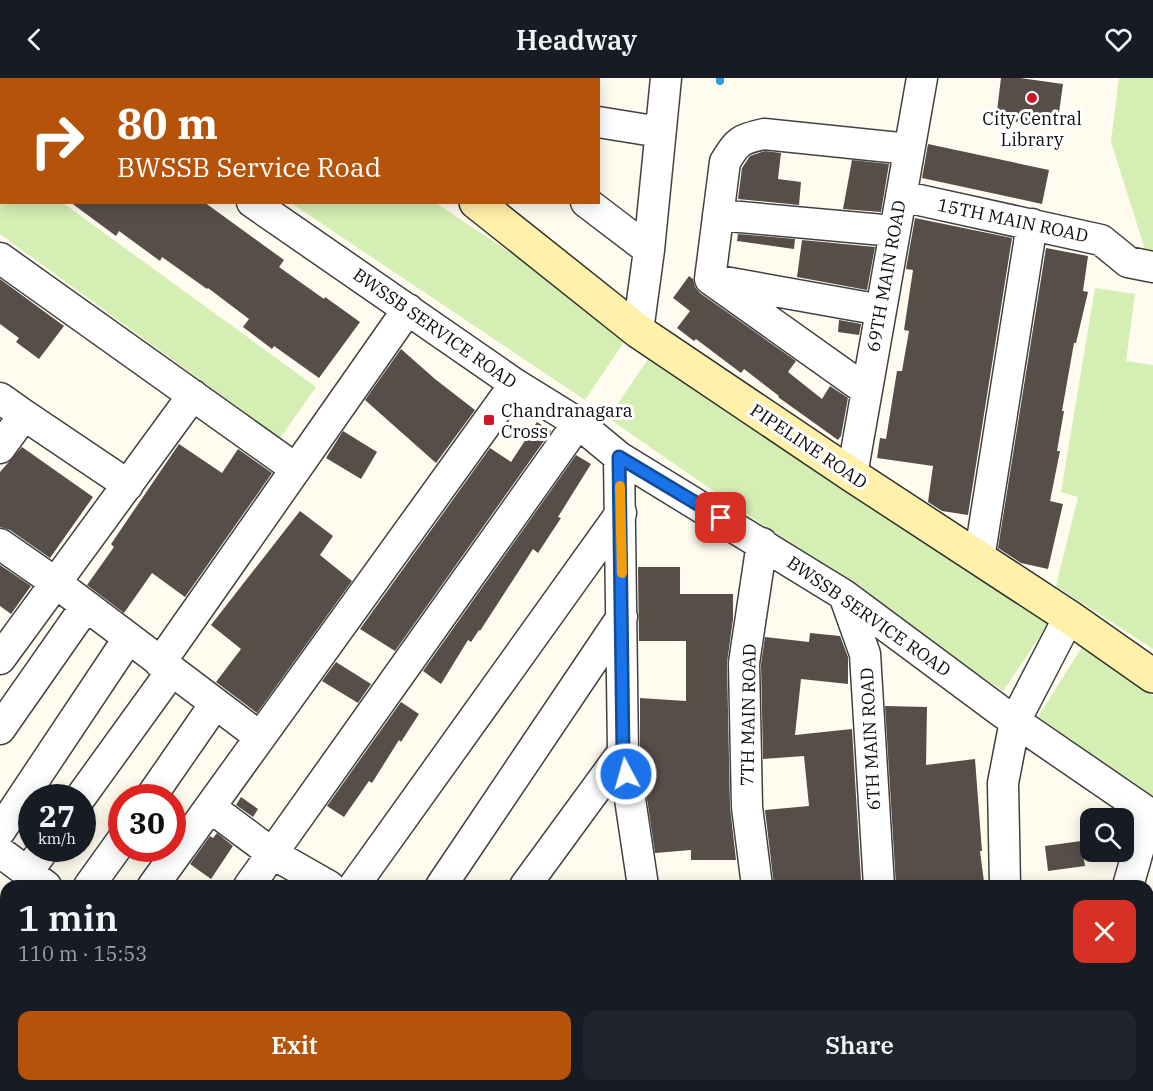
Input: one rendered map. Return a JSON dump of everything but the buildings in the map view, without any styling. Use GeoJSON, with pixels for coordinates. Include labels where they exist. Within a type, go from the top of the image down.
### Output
{"type":"FeatureCollection","features":[{"type":"Feature","properties":{"kind":"street"},"geometry":{"type":"LineString","coordinates":[[638,331],[649,250],[666,78]]}},
{"type":"Feature","properties":{"kind":"street","name":"69TH MAIN ROAD"},"geometry":{"type":"LineString","coordinates":[[852,475],[922,78]]}},
{"type":"Feature","properties":{"kind":"street"},"geometry":{"type":"LineString","coordinates":[[600,122],[660,132]]}},
{"type":"Feature","properties":{"kind":"street"},"geometry":{"type":"LineString","coordinates":[[710,279],[725,162],[734,145],[744,138],[764,134],[909,149]]}},
{"type":"Feature","properties":{"kind":"street","name":"15TH MAIN ROAD"},"geometry":{"type":"LineString","coordinates":[[901,196],[1101,240],[1128,262],[1153,267]]}},
{"type":"Feature","properties":{"kind":"street","name":"BWSSB SERVICE ROAD"},"geometry":{"type":"LineString","coordinates":[[255,204],[515,384],[578,423],[619,457],[844,595],[1015,721],[1151,815]]}},
{"type":"Feature","properties":{"kind":"street","name":"PIPELINE ROAD"},"geometry":{"type":"LineString","coordinates":[[479,204],[638,331],[1069,617],[1153,676]]}},
{"type":"Feature","properties":{"kind":"street"},"geometry":{"type":"LineString","coordinates":[[589,204],[649,250]]}},
{"type":"Feature","properties":{"kind":"street"},"geometry":{"type":"LineString","coordinates":[[718,215],[894,231]]}},
{"type":"Feature","properties":{"kind":"street"},"geometry":{"type":"LineString","coordinates":[[979,559],[1032,224]]}},
{"type":"Feature","properties":{"kind":"street"},"geometry":{"type":"LineString","coordinates":[[0,258],[296,469]]}},
{"type":"Feature","properties":{"kind":"street"},"geometry":{"type":"LineString","coordinates":[[710,279],[881,310]]}},
{"type":"Feature","properties":{"kind":"street"},"geometry":{"type":"LineString","coordinates":[[710,279],[866,390]]}},
{"type":"Feature","properties":{"kind":"street"},"geometry":{"type":"LineString","coordinates":[[90,784],[296,469],[408,309]]}},
{"type":"Feature","properties":{"kind":"street"},"geometry":{"type":"LineString","coordinates":[[157,880],[515,384]]}},
{"type":"Feature","properties":{"kind":"street"},"geometry":{"type":"LineString","coordinates":[[0,659],[193,395]]}},
{"type":"Feature","properties":{"kind":"street"},"geometry":{"type":"LineString","coordinates":[[0,398],[128,485]]}},
{"type":"Feature","properties":{"kind":"street"},"geometry":{"type":"LineString","coordinates":[[0,448],[24,415]]}},
{"type":"Feature","properties":{"kind":"street"},"geometry":{"type":"LineString","coordinates":[[254,880],[578,423]]}},
{"type":"Feature","properties":{"kind":"street"},"geometry":{"type":"LineString","coordinates":[[619,457],[623,752],[642,880]]}},
{"type":"Feature","properties":{"kind":"street"},"geometry":{"type":"LineString","coordinates":[[358,880],[621,513]]}},
{"type":"Feature","properties":{"kind":"street","name":"7TH MAIN ROAD"},"geometry":{"type":"LineString","coordinates":[[756,880],[747,807],[744,663],[762,543]]}},
{"type":"Feature","properties":{"kind":"street"},"geometry":{"type":"LineString","coordinates":[[0,544],[56,583],[260,737]]}},
{"type":"Feature","properties":{"kind":"street","name":"6TH MAIN ROAD"},"geometry":{"type":"LineString","coordinates":[[844,595],[865,654],[879,880]]}},
{"type":"Feature","properties":{"kind":"street"},"geometry":{"type":"LineString","coordinates":[[0,729],[86,606]]}},
{"type":"Feature","properties":{"kind":"street"},"geometry":{"type":"LineString","coordinates":[[445,880],[622,617]]}},
{"type":"Feature","properties":{"kind":"street"},"geometry":{"type":"LineString","coordinates":[[1005,880],[1003,783],[1015,721],[1069,617]]}},
{"type":"Feature","properties":{"kind":"street"},"geometry":{"type":"LineString","coordinates":[[0,831],[128,639]]}},
{"type":"Feature","properties":{"kind":"street"},"geometry":{"type":"LineString","coordinates":[[160,784],[215,704]]}},
{"type":"Feature","properties":{"kind":"street"},"geometry":{"type":"LineString","coordinates":[[529,880],[623,752]]}},
{"type":"Feature","properties":{"kind":"street"},"geometry":{"type":"LineString","coordinates":[[210,807],[273,854],[318,880]]}},
{"type":"Feature","properties":{"kind":"street"},"geometry":{"type":"LineString","coordinates":[[1130,880],[1151,815]]}},
{"type":"Feature","properties":{"kind":"street"},"geometry":{"type":"LineString","coordinates":[[0,852],[39,869]]}},
{"type":"Feature","properties":{"kind":"street"},"geometry":{"type":"LineString","coordinates":[[93,880],[108,860]]}},
{"type":"Feature","properties":{"kind":"green space"},"geometry":{"type":"Polygon","coordinates":[[[1119,78],[1153,78],[1153,262],[1149,262],[1111,142],[1119,78]]]}},
{"type":"Feature","properties":{"kind":"green space"},"geometry":{"type":"Polygon","coordinates":[[[0,204],[64,204],[316,387],[280,438],[0,234],[0,204]]]}},
{"type":"Feature","properties":{"kind":"green space"},"geometry":{"type":"Polygon","coordinates":[[[292,204],[437,204],[630,333],[585,400],[292,204]]]}},
{"type":"Feature","properties":{"kind":"green space"},"geometry":{"type":"Polygon","coordinates":[[[1095,288],[1135,294],[1126,361],[1153,365],[1153,649],[1056,586],[1078,497],[1061,492],[1095,288]]]}},
{"type":"Feature","properties":{"kind":"green space"},"geometry":{"type":"Polygon","coordinates":[[[655,349],[1050,621],[1003,691],[608,418],[655,349]]]}},
{"type":"Feature","properties":{"kind":"green space"},"geometry":{"type":"Polygon","coordinates":[[[1082,647],[1153,696],[1153,798],[1038,717],[1082,647]]]}},
{"type":"Feature","properties":{"kind":"slow traffic"},"geometry":{"type":"LineString","coordinates":[[620,486],[622,573]]}},
{"type":"Feature","properties":{"kind":"place","name":"City Central Library"},"geometry":{"type":"Point","coordinates":[1032,98]}},
{"type":"Feature","properties":{"kind":"place","name":"Chandranagara Cross"},"geometry":{"type":"Point","coordinates":[489,420]}},
{"type":"Feature","properties":{"kind":"route"},"geometry":{"type":"LineString","coordinates":[[626,774],[623,752],[619,457],[721,518]]}}]}
